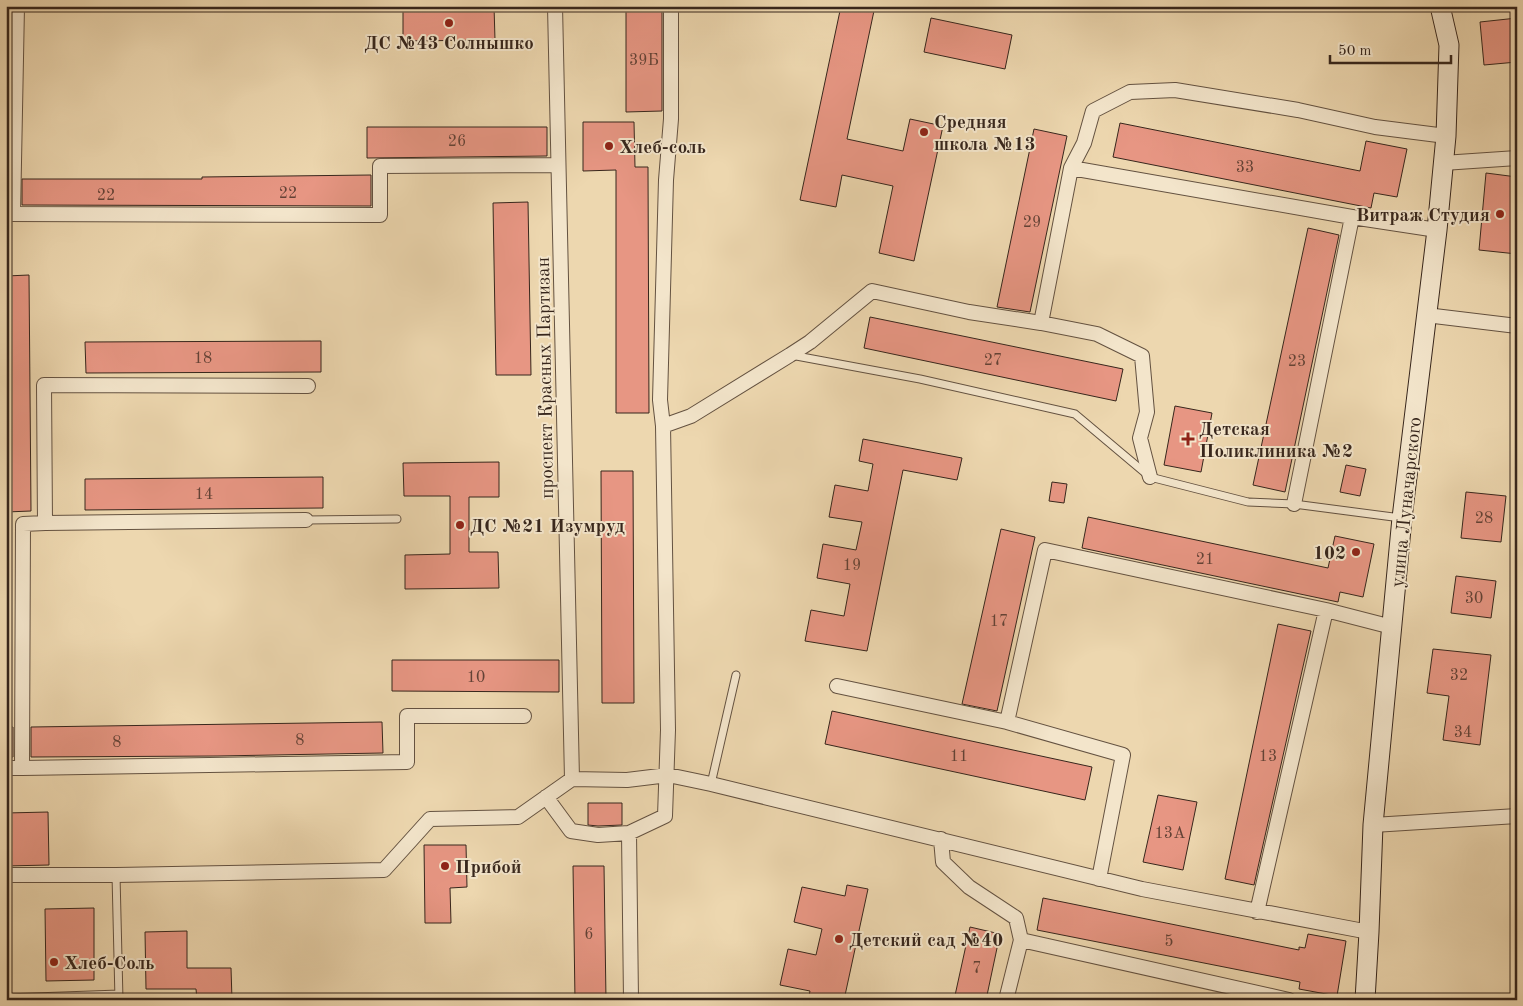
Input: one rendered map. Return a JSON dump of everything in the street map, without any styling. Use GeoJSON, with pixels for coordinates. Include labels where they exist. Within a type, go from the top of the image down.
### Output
{"type":"FeatureCollection","features":[{"type":"Feature","properties":{"kind":"street"},"geometry":{"type":"LineString","coordinates":[[17,6],[10,214],[380,215],[380,166],[558,164]]}},
{"type":"Feature","properties":{"kind":"street","name":"проспект Красных Партизан"},"geometry":{"type":"LineString","coordinates":[[555,6],[572,779]]}},
{"type":"Feature","properties":{"kind":"street"},"geometry":{"type":"LineString","coordinates":[[546,797],[570,831],[598,836],[629,833],[665,816],[668,775],[668,720],[663,426],[660,400],[666,180],[671,119],[671,6]]}},
{"type":"Feature","properties":{"kind":"street","name":"улица Луначарского"},"geometry":{"type":"LineString","coordinates":[[1365,1000],[1370,932],[1373,825],[1402,518],[1437,230],[1446,136],[1449,45],[1440,6]]}},
{"type":"Feature","properties":{"kind":"street"},"geometry":{"type":"LineString","coordinates":[[1041,322],[1071,168],[1084,143],[1093,111],[1130,92],[1176,90],[1298,110],[1375,127],[1446,136]]}},
{"type":"Feature","properties":{"kind":"street"},"geometry":{"type":"LineString","coordinates":[[1443,163],[1517,158]]}},
{"type":"Feature","properties":{"kind":"street"},"geometry":{"type":"LineString","coordinates":[[1071,168],[1437,230]]}},
{"type":"Feature","properties":{"kind":"street"},"geometry":{"type":"LineString","coordinates":[[1294,504],[1352,217]]}},
{"type":"Feature","properties":{"kind":"street"},"geometry":{"type":"LineString","coordinates":[[663,426],[691,416],[790,355],[810,342],[872,291],[969,312],[1041,322],[1097,334],[1142,356],[1147,412],[1140,438],[1150,478]]}},
{"type":"Feature","properties":{"kind":"street"},"geometry":{"type":"LineString","coordinates":[[1426,315],[1517,326]]}},
{"type":"Feature","properties":{"kind":"street"},"geometry":{"type":"LineString","coordinates":[[45,523],[44,385],[308,386]]}},
{"type":"Feature","properties":{"kind":"street"},"geometry":{"type":"LineString","coordinates":[[22,768],[23,524],[306,520]]}},
{"type":"Feature","properties":{"kind":"street"},"geometry":{"type":"LineString","coordinates":[[1007,722],[1045,550],[1326,610],[1392,627]]}},
{"type":"Feature","properties":{"kind":"street"},"geometry":{"type":"LineString","coordinates":[[1258,912],[1326,610]]}},
{"type":"Feature","properties":{"kind":"street"},"geometry":{"type":"LineString","coordinates":[[837,686],[1007,722],[1123,755],[1100,879]]}},
{"type":"Feature","properties":{"kind":"street"},"geometry":{"type":"LineString","coordinates":[[6,768],[407,762],[407,716],[524,716]]}},
{"type":"Feature","properties":{"kind":"street"},"geometry":{"type":"LineString","coordinates":[[6,875],[384,870],[430,819],[518,817],[572,779],[627,780],[668,775],[941,839],[1142,889],[1370,932]]}},
{"type":"Feature","properties":{"kind":"street"},"geometry":{"type":"LineString","coordinates":[[1373,825],[1517,816]]}},
{"type":"Feature","properties":{"kind":"street"},"geometry":{"type":"LineString","coordinates":[[629,833],[631,1000]]}},
{"type":"Feature","properties":{"kind":"street"},"geometry":{"type":"LineString","coordinates":[[941,839],[943,862],[969,887],[1016,918],[1021,940],[1006,1000]]}},
{"type":"Feature","properties":{"kind":"street"},"geometry":{"type":"LineString","coordinates":[[1021,940],[1289,1000]]}},
{"type":"Feature","properties":{"kind":"lane"},"geometry":{"type":"LineString","coordinates":[[790,355],[920,379],[1075,414],[1150,478],[1248,502],[1294,504],[1402,518]]}},
{"type":"Feature","properties":{"kind":"lane"},"geometry":{"type":"LineString","coordinates":[[306,520],[397,518]]}},
{"type":"Feature","properties":{"kind":"lane"},"geometry":{"type":"LineString","coordinates":[[711,784],[736,676]]}},
{"type":"Feature","properties":{"kind":"lane"},"geometry":{"type":"LineString","coordinates":[[6,998],[119,997],[116,875]]}},
{"type":"Feature","properties":{"kind":"building","name":"ДС №43 Солнышко"},"geometry":{"type":"Polygon","coordinates":[[[494,6],[495,40],[403,41],[403,7],[494,6]]]}},
{"type":"Feature","properties":{"kind":"building"},"geometry":{"type":"Polygon","coordinates":[[[626,6],[662,6],[662,111],[626,112],[626,6]]]}},
{"type":"Feature","properties":{"kind":"building","name":"Средняя школа №13"},"geometry":{"type":"Polygon","coordinates":[[[841,6],[875,6],[847,139],[903,151],[910,119],[943,126],[914,261],[879,253],[893,186],[842,175],[836,207],[800,200],[841,6]]]}},
{"type":"Feature","properties":{"kind":"building"},"geometry":{"type":"Polygon","coordinates":[[[931,18],[1012,35],[1005,69],[924,52],[931,18]]]}},
{"type":"Feature","properties":{"kind":"building"},"geometry":{"type":"Polygon","coordinates":[[[1517,18],[1517,62],[1484,65],[1480,22],[1517,18]]]}},
{"type":"Feature","properties":{"kind":"building"},"geometry":{"type":"Polygon","coordinates":[[[583,122],[634,122],[635,167],[648,167],[649,413],[616,413],[616,170],[583,171],[583,122]]]}},
{"type":"Feature","properties":{"kind":"building"},"geometry":{"type":"Polygon","coordinates":[[[1120,123],[1360,171],[1366,141],[1407,149],[1397,197],[1374,193],[1371,208],[1113,157],[1120,123]]]}},
{"type":"Feature","properties":{"kind":"building"},"geometry":{"type":"Polygon","coordinates":[[[367,127],[547,127],[547,156],[367,158],[367,127]]]}},
{"type":"Feature","properties":{"kind":"building"},"geometry":{"type":"Polygon","coordinates":[[[1034,129],[1067,136],[1030,312],[997,307],[1034,129]]]}},
{"type":"Feature","properties":{"kind":"building","name":"Витраж Студия"},"geometry":{"type":"Polygon","coordinates":[[[1486,173],[1517,177],[1517,254],[1479,250],[1486,173]]]}},
{"type":"Feature","properties":{"kind":"building"},"geometry":{"type":"Polygon","coordinates":[[[371,175],[371,206],[22,205],[22,179],[202,179],[202,177],[371,175]]]}},
{"type":"Feature","properties":{"kind":"building"},"geometry":{"type":"Polygon","coordinates":[[[528,202],[531,375],[496,375],[493,203],[528,202]]]}},
{"type":"Feature","properties":{"kind":"building"},"geometry":{"type":"Polygon","coordinates":[[[1308,228],[1339,235],[1285,492],[1253,485],[1308,228]]]}},
{"type":"Feature","properties":{"kind":"building"},"geometry":{"type":"Polygon","coordinates":[[[29,275],[31,511],[6,512],[6,276],[29,275]]]}},
{"type":"Feature","properties":{"kind":"building"},"geometry":{"type":"Polygon","coordinates":[[[870,317],[1123,369],[1116,401],[864,348],[870,317]]]}},
{"type":"Feature","properties":{"kind":"building"},"geometry":{"type":"Polygon","coordinates":[[[321,341],[321,372],[86,373],[85,342],[321,341]]]}},
{"type":"Feature","properties":{"kind":"building","name":"Детская Поликлиника №2"},"geometry":{"type":"Polygon","coordinates":[[[1175,406],[1212,413],[1201,472],[1164,465],[1175,406]]]}},
{"type":"Feature","properties":{"kind":"building"},"geometry":{"type":"Polygon","coordinates":[[[863,439],[962,458],[957,480],[903,470],[867,651],[805,641],[811,610],[844,616],[850,584],[817,578],[823,544],[856,550],[862,522],[829,517],[835,485],[868,491],[873,464],[859,461],[863,439]]]}},
{"type":"Feature","properties":{"kind":"building","name":"ДС №21 Изумруд"},"geometry":{"type":"Polygon","coordinates":[[[499,462],[499,497],[469,497],[469,552],[498,552],[499,588],[405,589],[405,555],[450,554],[450,496],[404,496],[403,463],[499,462]]]}},
{"type":"Feature","properties":{"kind":"building"},"geometry":{"type":"Polygon","coordinates":[[[1346,465],[1366,469],[1360,496],[1340,492],[1346,465]]]}},
{"type":"Feature","properties":{"kind":"building"},"geometry":{"type":"Polygon","coordinates":[[[601,471],[633,471],[634,703],[602,703],[601,471]]]}},
{"type":"Feature","properties":{"kind":"building"},"geometry":{"type":"Polygon","coordinates":[[[323,477],[323,508],[85,510],[85,479],[323,477]]]}},
{"type":"Feature","properties":{"kind":"building"},"geometry":{"type":"Polygon","coordinates":[[[1052,482],[1067,484],[1064,503],[1049,501],[1052,482]]]}},
{"type":"Feature","properties":{"kind":"building"},"geometry":{"type":"Polygon","coordinates":[[[1466,492],[1506,496],[1501,542],[1461,538],[1466,492]]]}},
{"type":"Feature","properties":{"kind":"building"},"geometry":{"type":"Polygon","coordinates":[[[1088,517],[1328,568],[1335,536],[1374,544],[1363,597],[1340,592],[1338,602],[1082,548],[1088,517]]]}},
{"type":"Feature","properties":{"kind":"building"},"geometry":{"type":"Polygon","coordinates":[[[1001,529],[1035,537],[997,711],[962,704],[1001,529]]]}},
{"type":"Feature","properties":{"kind":"building"},"geometry":{"type":"Polygon","coordinates":[[[1456,576],[1496,581],[1491,618],[1451,613],[1456,576]]]}},
{"type":"Feature","properties":{"kind":"building"},"geometry":{"type":"Polygon","coordinates":[[[1278,624],[1311,631],[1254,885],[1225,879],[1278,624]]]}},
{"type":"Feature","properties":{"kind":"building"},"geometry":{"type":"Polygon","coordinates":[[[1433,649],[1491,655],[1480,745],[1443,740],[1449,696],[1427,693],[1433,649]]]}},
{"type":"Feature","properties":{"kind":"building"},"geometry":{"type":"Polygon","coordinates":[[[392,660],[559,660],[559,692],[392,691],[392,660]]]}},
{"type":"Feature","properties":{"kind":"building"},"geometry":{"type":"Polygon","coordinates":[[[832,711],[1092,767],[1085,800],[825,744],[832,711]]]}},
{"type":"Feature","properties":{"kind":"building"},"geometry":{"type":"Polygon","coordinates":[[[382,722],[383,753],[31,757],[31,727],[382,722]]]}},
{"type":"Feature","properties":{"kind":"building"},"geometry":{"type":"Polygon","coordinates":[[[6,727],[13,727],[13,757],[6,757],[6,727]]]}},
{"type":"Feature","properties":{"kind":"building"},"geometry":{"type":"Polygon","coordinates":[[[1158,795],[1197,802],[1183,870],[1143,862],[1158,795]]]}},
{"type":"Feature","properties":{"kind":"building"},"geometry":{"type":"Polygon","coordinates":[[[588,803],[622,803],[622,825],[588,825],[588,803]]]}},
{"type":"Feature","properties":{"kind":"building"},"geometry":{"type":"Polygon","coordinates":[[[48,812],[49,865],[6,866],[6,813],[48,812]]]}},
{"type":"Feature","properties":{"kind":"building","name":"Прибой"},"geometry":{"type":"Polygon","coordinates":[[[424,845],[466,845],[467,887],[450,888],[451,923],[425,923],[424,845]]]}},
{"type":"Feature","properties":{"kind":"building"},"geometry":{"type":"Polygon","coordinates":[[[573,866],[604,866],[606,1000],[575,1000],[573,866]]]}},
{"type":"Feature","properties":{"kind":"building","name":"Детский сад №40"},"geometry":{"type":"Polygon","coordinates":[[[847,885],[868,889],[844,1000],[808,1000],[810,991],[780,985],[788,949],[816,955],[822,929],[794,922],[802,887],[845,896],[847,885]]]}},
{"type":"Feature","properties":{"kind":"building"},"geometry":{"type":"Polygon","coordinates":[[[1043,898],[1299,950],[1299,947],[1305,948],[1308,934],[1346,941],[1337,996],[1299,989],[1300,982],[1037,930],[1043,898]]]}},
{"type":"Feature","properties":{"kind":"building"},"geometry":{"type":"Polygon","coordinates":[[[94,908],[94,980],[46,981],[45,909],[94,908]]]}},
{"type":"Feature","properties":{"kind":"building"},"geometry":{"type":"Polygon","coordinates":[[[970,927],[1000,934],[986,1000],[954,1000],[970,927]]]}},
{"type":"Feature","properties":{"kind":"building"},"geometry":{"type":"Polygon","coordinates":[[[187,931],[187,968],[231,968],[232,1000],[197,1000],[196,989],[146,989],[145,932],[187,931]]]}},
{"type":"Feature","properties":{"kind":"place","name":"ДС №43 Солнышко"},"geometry":{"type":"Point","coordinates":[449,23]}},
{"type":"Feature","properties":{"kind":"place","name":"Средняя школа №13"},"geometry":{"type":"Point","coordinates":[924,132]}},
{"type":"Feature","properties":{"kind":"place","name":"Хлеб-соль"},"geometry":{"type":"Point","coordinates":[609,146]}},
{"type":"Feature","properties":{"kind":"place","name":"Витраж Студия"},"geometry":{"type":"Point","coordinates":[1500,214]}},
{"type":"Feature","properties":{"kind":"place","name":"Детская Поликлиника №2"},"geometry":{"type":"Point","coordinates":[1188,439]}},
{"type":"Feature","properties":{"kind":"place","name":"ДС №21 Изумруд"},"geometry":{"type":"Point","coordinates":[460,525]}},
{"type":"Feature","properties":{"kind":"place","name":"102"},"geometry":{"type":"Point","coordinates":[1356,552]}},
{"type":"Feature","properties":{"kind":"place","name":"Прибой"},"geometry":{"type":"Point","coordinates":[445,866]}},
{"type":"Feature","properties":{"kind":"place","name":"Детский сад №40"},"geometry":{"type":"Point","coordinates":[839,939]}},
{"type":"Feature","properties":{"kind":"place","name":"Хлеб-Соль"},"geometry":{"type":"Point","coordinates":[54,962]}}]}
